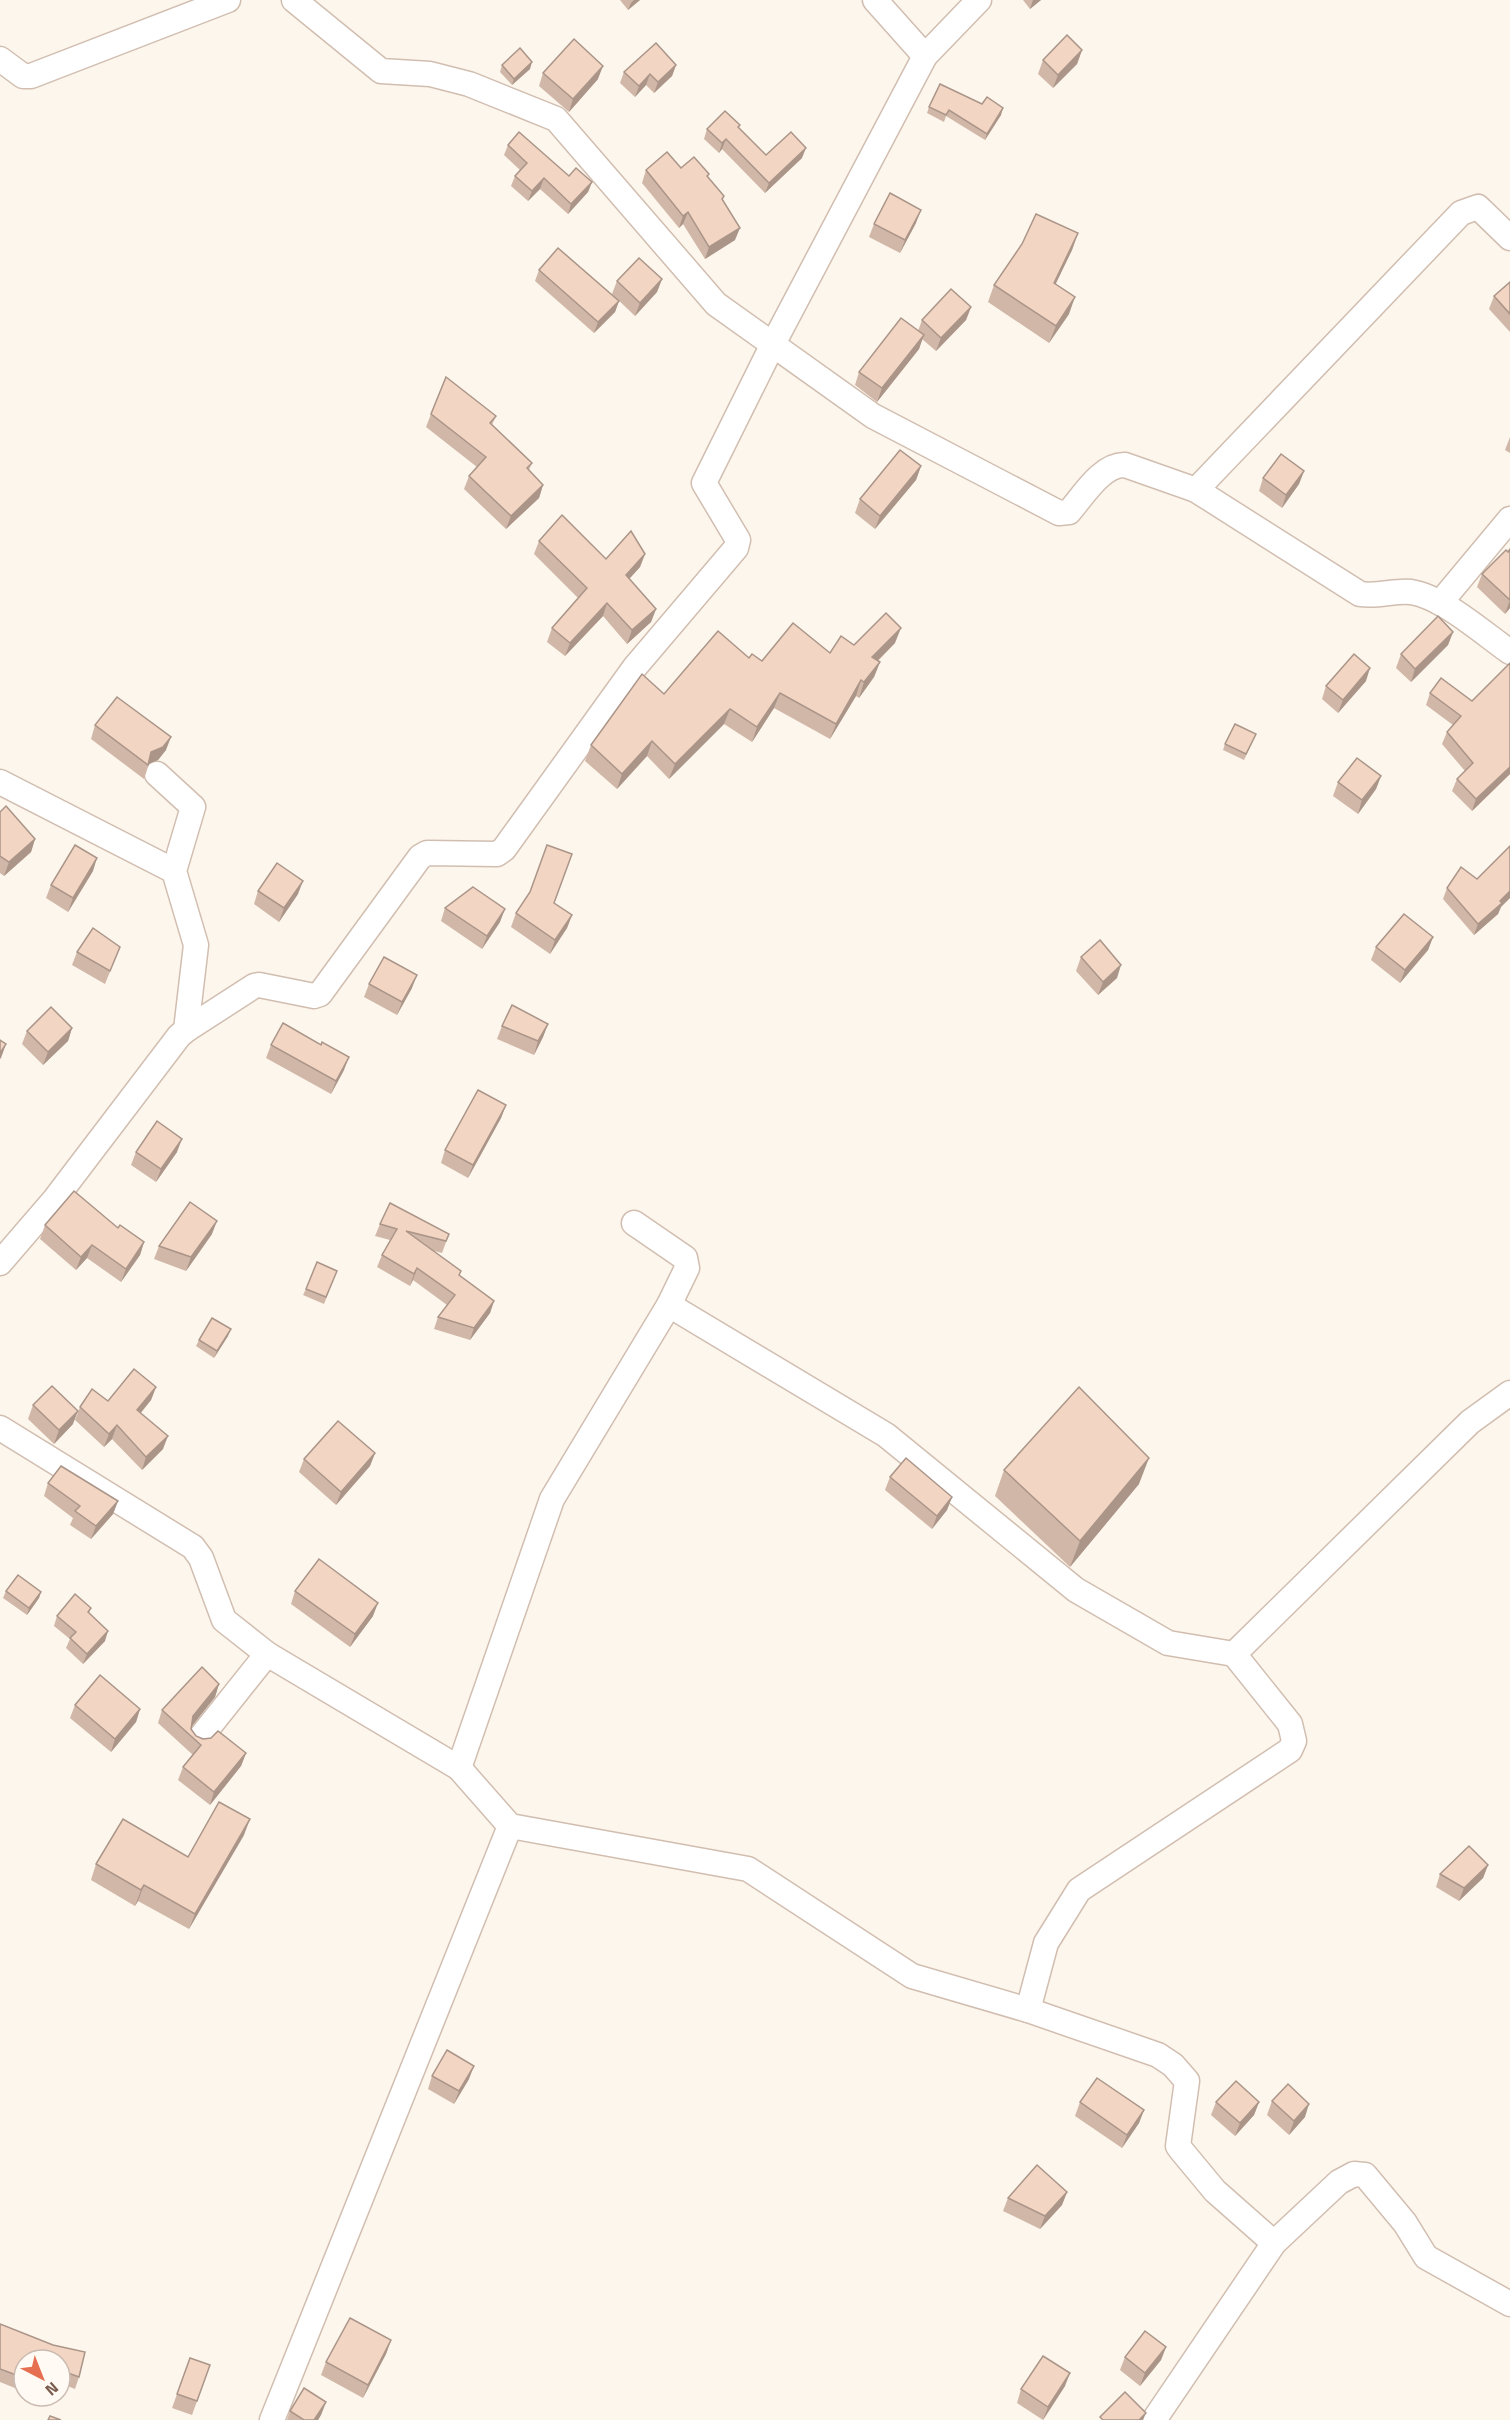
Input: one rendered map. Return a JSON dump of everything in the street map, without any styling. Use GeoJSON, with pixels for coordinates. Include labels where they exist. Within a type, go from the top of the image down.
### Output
{"type":"FeatureCollection","features":[{"type":"Feature","properties":{"kind":"street"},"geometry":{"type":"LineString","coordinates":[[0,59],[23,76],[31,76],[228,0]]}},
{"type":"Feature","properties":{"kind":"street"},"geometry":{"type":"LineString","coordinates":[[294,0],[381,71],[430,74],[469,84],[556,120],[708,298],[772,346],[873,416],[1049,510],[1069,512],[1107,471],[1116,465],[1125,465],[1196,490],[1360,594],[1371,596],[1410,592],[1440,603],[1510,652]]}},
{"type":"Feature","properties":{"kind":"street"},"geometry":{"type":"LineString","coordinates":[[875,0],[925,56]]}},
{"type":"Feature","properties":{"kind":"street"},"geometry":{"type":"LineString","coordinates":[[0,1263],[55,1199],[186,1030],[254,986],[259,985],[314,996],[320,994],[420,857],[427,853],[497,854],[504,849],[634,667],[736,548],[738,540],[704,483],[772,346],[925,56],[979,0]]}},
{"type":"Feature","properties":{"kind":"street"},"geometry":{"type":"LineString","coordinates":[[1196,490],[1461,213],[1478,207],[1510,238]]}},
{"type":"Feature","properties":{"kind":"street"},"geometry":{"type":"LineString","coordinates":[[1440,603],[1510,519]]}},
{"type":"Feature","properties":{"kind":"street"},"geometry":{"type":"LineString","coordinates":[[157,774],[193,807],[174,871],[196,945],[186,1030]]}},
{"type":"Feature","properties":{"kind":"street"},"geometry":{"type":"LineString","coordinates":[[0,782],[174,871]]}},
{"type":"Feature","properties":{"kind":"street"},"geometry":{"type":"LineString","coordinates":[[459,1768],[552,1499],[669,1305],[687,1268],[685,1258],[634,1223]]}},
{"type":"Feature","properties":{"kind":"street"},"geometry":{"type":"LineString","coordinates":[[669,1305],[886,1435],[1076,1590],[1168,1643],[1234,1654],[1290,1724],[1294,1741],[1290,1750],[1079,1890],[1046,1943],[1028,2010]]}},
{"type":"Feature","properties":{"kind":"street"},"geometry":{"type":"LineString","coordinates":[[1234,1654],[1470,1422],[1510,1393]]}},
{"type":"Feature","properties":{"kind":"street"},"geometry":{"type":"LineString","coordinates":[[0,1428],[193,1547],[201,1558],[220,1614],[267,1654],[459,1768],[510,1826],[748,1869],[912,1976],[1139,2046],[1173,2065],[1187,2081],[1179,2146],[1181,2150],[1215,2191],[1274,2243]]}},
{"type":"Feature","properties":{"kind":"street"},"geometry":{"type":"LineString","coordinates":[[200,1738],[267,1654]]}},
{"type":"Feature","properties":{"kind":"street"},"geometry":{"type":"LineString","coordinates":[[272,2420],[510,1826]]}},
{"type":"Feature","properties":{"kind":"street"},"geometry":{"type":"LineString","coordinates":[[1154,2420],[1274,2243],[1339,2182],[1354,2174],[1365,2175],[1405,2223],[1426,2257],[1510,2304]]}},
{"type":"Feature","properties":{"kind":"building"},"geometry":{"type":"Polygon","coordinates":[[[1067,35],[1082,50],[1058,75],[1043,60],[1067,35]]]}},
{"type":"Feature","properties":{"kind":"building"},"geometry":{"type":"Polygon","coordinates":[[[574,39],[603,66],[573,99],[543,73],[574,39]]]}},
{"type":"Feature","properties":{"kind":"building"},"geometry":{"type":"Polygon","coordinates":[[[656,43],[676,65],[658,82],[650,74],[639,86],[624,72],[656,43]]]}},
{"type":"Feature","properties":{"kind":"building"},"geometry":{"type":"Polygon","coordinates":[[[520,48],[532,62],[514,79],[502,65],[520,48]]]}},
{"type":"Feature","properties":{"kind":"building"},"geometry":{"type":"Polygon","coordinates":[[[940,84],[982,104],[987,97],[1003,108],[987,134],[949,110],[946,115],[929,107],[940,84]]]}},
{"type":"Feature","properties":{"kind":"building"},"geometry":{"type":"Polygon","coordinates":[[[725,111],[766,155],[791,132],[806,148],[769,183],[726,139],[722,143],[707,129],[725,111]]]}},
{"type":"Feature","properties":{"kind":"building"},"geometry":{"type":"Polygon","coordinates":[[[519,132],[569,176],[576,168],[592,182],[571,204],[544,178],[532,191],[515,176],[527,163],[508,145],[519,132]]]}},
{"type":"Feature","properties":{"kind":"building"},"geometry":{"type":"Polygon","coordinates":[[[667,152],[681,168],[694,157],[724,196],[722,199],[740,228],[709,247],[688,212],[683,216],[646,170],[667,152]]]}},
{"type":"Feature","properties":{"kind":"building"},"geometry":{"type":"Polygon","coordinates":[[[890,193],[921,210],[905,240],[874,224],[890,193]]]}},
{"type":"Feature","properties":{"kind":"building"},"geometry":{"type":"Polygon","coordinates":[[[1036,214],[1078,233],[1054,283],[1075,297],[1056,326],[994,285],[1022,244],[1036,214]]]}},
{"type":"Feature","properties":{"kind":"building"},"geometry":{"type":"Polygon","coordinates":[[[558,248],[619,301],[598,322],[539,270],[558,248]]]}},
{"type":"Feature","properties":{"kind":"building"},"geometry":{"type":"Polygon","coordinates":[[[639,258],[662,279],[640,303],[617,281],[639,258]]]}},
{"type":"Feature","properties":{"kind":"building"},"geometry":{"type":"Polygon","coordinates":[[[1510,282],[1510,314],[1494,296],[1510,282]]]}},
{"type":"Feature","properties":{"kind":"building"},"geometry":{"type":"Polygon","coordinates":[[[951,289],[971,307],[941,338],[922,320],[951,289]]]}},
{"type":"Feature","properties":{"kind":"building"},"geometry":{"type":"Polygon","coordinates":[[[901,318],[924,335],[882,388],[859,372],[901,318]]]}},
{"type":"Feature","properties":{"kind":"building"},"geometry":{"type":"Polygon","coordinates":[[[446,377],[496,416],[490,423],[532,463],[527,468],[543,485],[511,516],[469,476],[486,457],[431,414],[446,377]]]}},
{"type":"Feature","properties":{"kind":"building"},"geometry":{"type":"Polygon","coordinates":[[[900,450],[921,466],[880,516],[860,499],[900,450]]]}},
{"type":"Feature","properties":{"kind":"building"},"geometry":{"type":"Polygon","coordinates":[[[1281,454],[1304,471],[1286,495],[1263,478],[1281,454]]]}},
{"type":"Feature","properties":{"kind":"building"},"geometry":{"type":"Polygon","coordinates":[[[562,515],[606,559],[631,531],[645,554],[626,575],[656,609],[632,630],[607,603],[570,643],[552,628],[587,588],[539,541],[562,515]]]}},
{"type":"Feature","properties":{"kind":"building"},"geometry":{"type":"Polygon","coordinates":[[[1510,549],[1510,600],[1482,574],[1506,550],[1508,552],[1510,549]]]}},
{"type":"Feature","properties":{"kind":"building"},"geometry":{"type":"Polygon","coordinates":[[[886,613],[901,628],[872,657],[880,662],[864,682],[861,680],[836,724],[780,693],[757,727],[730,709],[675,764],[652,741],[622,774],[591,745],[642,674],[664,694],[718,631],[749,658],[752,654],[762,661],[793,623],[830,653],[841,636],[854,645],[886,613]]]}},
{"type":"Feature","properties":{"kind":"building"},"geometry":{"type":"Polygon","coordinates":[[[1438,616],[1453,632],[1415,669],[1401,654],[1438,616]]]}},
{"type":"Feature","properties":{"kind":"building"},"geometry":{"type":"Polygon","coordinates":[[[1354,654],[1370,668],[1343,700],[1326,686],[1354,654]]]}},
{"type":"Feature","properties":{"kind":"building"},"geometry":{"type":"Polygon","coordinates":[[[1510,663],[1510,767],[1476,799],[1457,779],[1473,763],[1447,732],[1461,716],[1430,693],[1441,678],[1472,701],[1510,663]]]}},
{"type":"Feature","properties":{"kind":"building"},"geometry":{"type":"Polygon","coordinates":[[[117,697],[171,737],[163,747],[151,752],[148,765],[95,725],[117,697]]]}},
{"type":"Feature","properties":{"kind":"building"},"geometry":{"type":"Polygon","coordinates":[[[1235,724],[1256,734],[1246,754],[1225,744],[1235,724]]]}},
{"type":"Feature","properties":{"kind":"building"},"geometry":{"type":"Polygon","coordinates":[[[1357,758],[1381,776],[1362,800],[1338,782],[1357,758]]]}},
{"type":"Feature","properties":{"kind":"building"},"geometry":{"type":"Polygon","coordinates":[[[6,806],[35,839],[9,862],[0,856],[0,812],[6,806]]]}},
{"type":"Feature","properties":{"kind":"building"},"geometry":{"type":"Polygon","coordinates":[[[75,845],[97,858],[73,898],[51,885],[75,845]]]}},
{"type":"Feature","properties":{"kind":"building"},"geometry":{"type":"Polygon","coordinates":[[[547,845],[572,854],[554,903],[572,915],[555,940],[516,913],[530,892],[547,845]]]}},
{"type":"Feature","properties":{"kind":"building"},"geometry":{"type":"Polygon","coordinates":[[[1510,846],[1510,891],[1500,901],[1502,903],[1478,924],[1447,888],[1461,867],[1477,879],[1510,846]]]}},
{"type":"Feature","properties":{"kind":"building"},"geometry":{"type":"Polygon","coordinates":[[[277,863],[303,881],[284,908],[258,891],[277,863]]]}},
{"type":"Feature","properties":{"kind":"building"},"geometry":{"type":"Polygon","coordinates":[[[473,887],[505,909],[487,936],[445,908],[473,887]]]}},
{"type":"Feature","properties":{"kind":"building"},"geometry":{"type":"Polygon","coordinates":[[[1404,914],[1433,937],[1405,970],[1376,947],[1404,914]]]}},
{"type":"Feature","properties":{"kind":"building"},"geometry":{"type":"Polygon","coordinates":[[[93,928],[120,947],[110,971],[77,952],[93,928]]]}},
{"type":"Feature","properties":{"kind":"building"},"geometry":{"type":"Polygon","coordinates":[[[1100,940],[1121,965],[1103,982],[1081,957],[1100,940]]]}},
{"type":"Feature","properties":{"kind":"building"},"geometry":{"type":"Polygon","coordinates":[[[384,957],[417,975],[402,1002],[369,984],[384,957]]]}},
{"type":"Feature","properties":{"kind":"building"},"geometry":{"type":"Polygon","coordinates":[[[512,1005],[548,1024],[538,1041],[502,1026],[512,1005]]]}},
{"type":"Feature","properties":{"kind":"building"},"geometry":{"type":"Polygon","coordinates":[[[51,1007],[72,1028],[48,1052],[27,1031],[51,1007]]]}},
{"type":"Feature","properties":{"kind":"building"},"geometry":{"type":"Polygon","coordinates":[[[283,1023],[321,1045],[322,1042],[349,1057],[336,1081],[271,1045],[283,1023]]]}},
{"type":"Feature","properties":{"kind":"building"},"geometry":{"type":"Polygon","coordinates":[[[0,1040],[6,1044],[0,1053],[0,1040]]]}},
{"type":"Feature","properties":{"kind":"building"},"geometry":{"type":"Polygon","coordinates":[[[478,1090],[506,1105],[473,1165],[445,1150],[478,1090]]]}},
{"type":"Feature","properties":{"kind":"building"},"geometry":{"type":"Polygon","coordinates":[[[157,1121],[182,1139],[161,1169],[136,1152],[157,1121]]]}},
{"type":"Feature","properties":{"kind":"building"},"geometry":{"type":"Polygon","coordinates":[[[74,1191],[118,1228],[120,1225],[144,1242],[126,1269],[92,1245],[81,1257],[45,1225],[74,1191]]]}},
{"type":"Feature","properties":{"kind":"building"},"geometry":{"type":"Polygon","coordinates":[[[190,1202],[217,1221],[191,1257],[159,1246],[190,1202]]]}},
{"type":"Feature","properties":{"kind":"building"},"geometry":{"type":"Polygon","coordinates":[[[390,1203],[449,1234],[446,1241],[406,1231],[461,1271],[459,1275],[494,1301],[474,1328],[438,1317],[455,1295],[417,1268],[414,1274],[382,1255],[397,1229],[380,1224],[390,1203]]]}},
{"type":"Feature","properties":{"kind":"building"},"geometry":{"type":"Polygon","coordinates":[[[317,1262],[337,1271],[326,1297],[306,1289],[317,1262]]]}},
{"type":"Feature","properties":{"kind":"building"},"geometry":{"type":"Polygon","coordinates":[[[212,1318],[231,1329],[217,1351],[199,1340],[212,1318]]]}},
{"type":"Feature","properties":{"kind":"building"},"geometry":{"type":"Polygon","coordinates":[[[134,1369],[156,1387],[137,1410],[168,1436],[146,1457],[117,1425],[109,1434],[80,1407],[92,1389],[108,1401],[134,1369]]]}},
{"type":"Feature","properties":{"kind":"building"},"geometry":{"type":"Polygon","coordinates":[[[52,1386],[78,1411],[59,1430],[33,1405],[52,1386]]]}},
{"type":"Feature","properties":{"kind":"building"},"geometry":{"type":"Polygon","coordinates":[[[1079,1387],[1149,1458],[1080,1541],[1004,1470],[1079,1387]]]}},
{"type":"Feature","properties":{"kind":"building"},"geometry":{"type":"Polygon","coordinates":[[[338,1421],[375,1453],[341,1492],[304,1459],[338,1421]]]}},
{"type":"Feature","properties":{"kind":"building"},"geometry":{"type":"Polygon","coordinates":[[[906,1458],[952,1497],[937,1516],[890,1477],[906,1458]]]}},
{"type":"Feature","properties":{"kind":"building"},"geometry":{"type":"Polygon","coordinates":[[[61,1466],[118,1501],[96,1526],[75,1511],[80,1506],[48,1483],[61,1466]]]}},
{"type":"Feature","properties":{"kind":"building"},"geometry":{"type":"Polygon","coordinates":[[[319,1559],[378,1603],[355,1634],[295,1591],[319,1559]]]}},
{"type":"Feature","properties":{"kind":"building"},"geometry":{"type":"Polygon","coordinates":[[[18,1575],[41,1592],[29,1608],[6,1591],[18,1575]]]}},
{"type":"Feature","properties":{"kind":"building"},"geometry":{"type":"Polygon","coordinates":[[[75,1594],[91,1608],[88,1612],[108,1631],[87,1654],[70,1638],[76,1632],[57,1616],[75,1594]]]}},
{"type":"Feature","properties":{"kind":"building"},"geometry":{"type":"Polygon","coordinates":[[[202,1667],[219,1684],[193,1716],[191,1729],[196,1736],[203,1739],[211,1738],[218,1731],[246,1753],[214,1792],[183,1767],[201,1745],[162,1710],[202,1667]]]}},
{"type":"Feature","properties":{"kind":"building"},"geometry":{"type":"Polygon","coordinates":[[[100,1675],[140,1709],[115,1739],[75,1705],[100,1675]]]}},
{"type":"Feature","properties":{"kind":"building"},"geometry":{"type":"Polygon","coordinates":[[[219,1802],[250,1819],[195,1914],[144,1885],[141,1890],[96,1864],[123,1819],[188,1857],[219,1802]]]}},
{"type":"Feature","properties":{"kind":"building"},"geometry":{"type":"Polygon","coordinates":[[[1469,1846],[1488,1865],[1464,1888],[1440,1874],[1469,1846]]]}},
{"type":"Feature","properties":{"kind":"building"},"geometry":{"type":"Polygon","coordinates":[[[447,2050],[474,2066],[459,2091],[432,2076],[447,2050]]]}},
{"type":"Feature","properties":{"kind":"building"},"geometry":{"type":"Polygon","coordinates":[[[1097,2078],[1144,2110],[1127,2135],[1080,2102],[1097,2078]]]}},
{"type":"Feature","properties":{"kind":"building"},"geometry":{"type":"Polygon","coordinates":[[[1236,2081],[1259,2102],[1240,2123],[1216,2102],[1236,2081]]]}},
{"type":"Feature","properties":{"kind":"building"},"geometry":{"type":"Polygon","coordinates":[[[1288,2084],[1309,2104],[1294,2121],[1272,2101],[1288,2084]]]}},
{"type":"Feature","properties":{"kind":"building"},"geometry":{"type":"Polygon","coordinates":[[[1037,2165],[1067,2192],[1045,2216],[1008,2198],[1037,2165]]]}},
{"type":"Feature","properties":{"kind":"building"},"geometry":{"type":"Polygon","coordinates":[[[350,2318],[391,2340],[368,2385],[326,2362],[350,2318]]]}},
{"type":"Feature","properties":{"kind":"building"},"geometry":{"type":"Polygon","coordinates":[[[0,2324],[53,2345],[67,2348],[12,2348],[12,2373],[0,2369],[0,2324]]]}},
{"type":"Feature","properties":{"kind":"building"},"geometry":{"type":"Polygon","coordinates":[[[1145,2331],[1166,2347],[1145,2373],[1125,2357],[1145,2331]]]}},
{"type":"Feature","properties":{"kind":"building"},"geometry":{"type":"Polygon","coordinates":[[[72,2349],[85,2352],[79,2377],[72,2374],[72,2349]]]}},
{"type":"Feature","properties":{"kind":"building"},"geometry":{"type":"Polygon","coordinates":[[[1043,2356],[1070,2373],[1048,2407],[1021,2389],[1043,2356]]]}},
{"type":"Feature","properties":{"kind":"building"},"geometry":{"type":"Polygon","coordinates":[[[190,2358],[210,2365],[197,2401],[177,2394],[190,2358]]]}},
{"type":"Feature","properties":{"kind":"building"},"geometry":{"type":"Polygon","coordinates":[[[304,2388],[326,2402],[314,2420],[304,2420],[290,2411],[304,2388]]]}},
{"type":"Feature","properties":{"kind":"building"},"geometry":{"type":"Polygon","coordinates":[[[1125,2392],[1146,2413],[1139,2420],[1103,2420],[1100,2417],[1125,2392]]]}},
{"type":"Feature","properties":{"kind":"building"},"geometry":{"type":"Polygon","coordinates":[[[50,2416],[61,2420],[48,2420],[50,2416]]]}}]}
